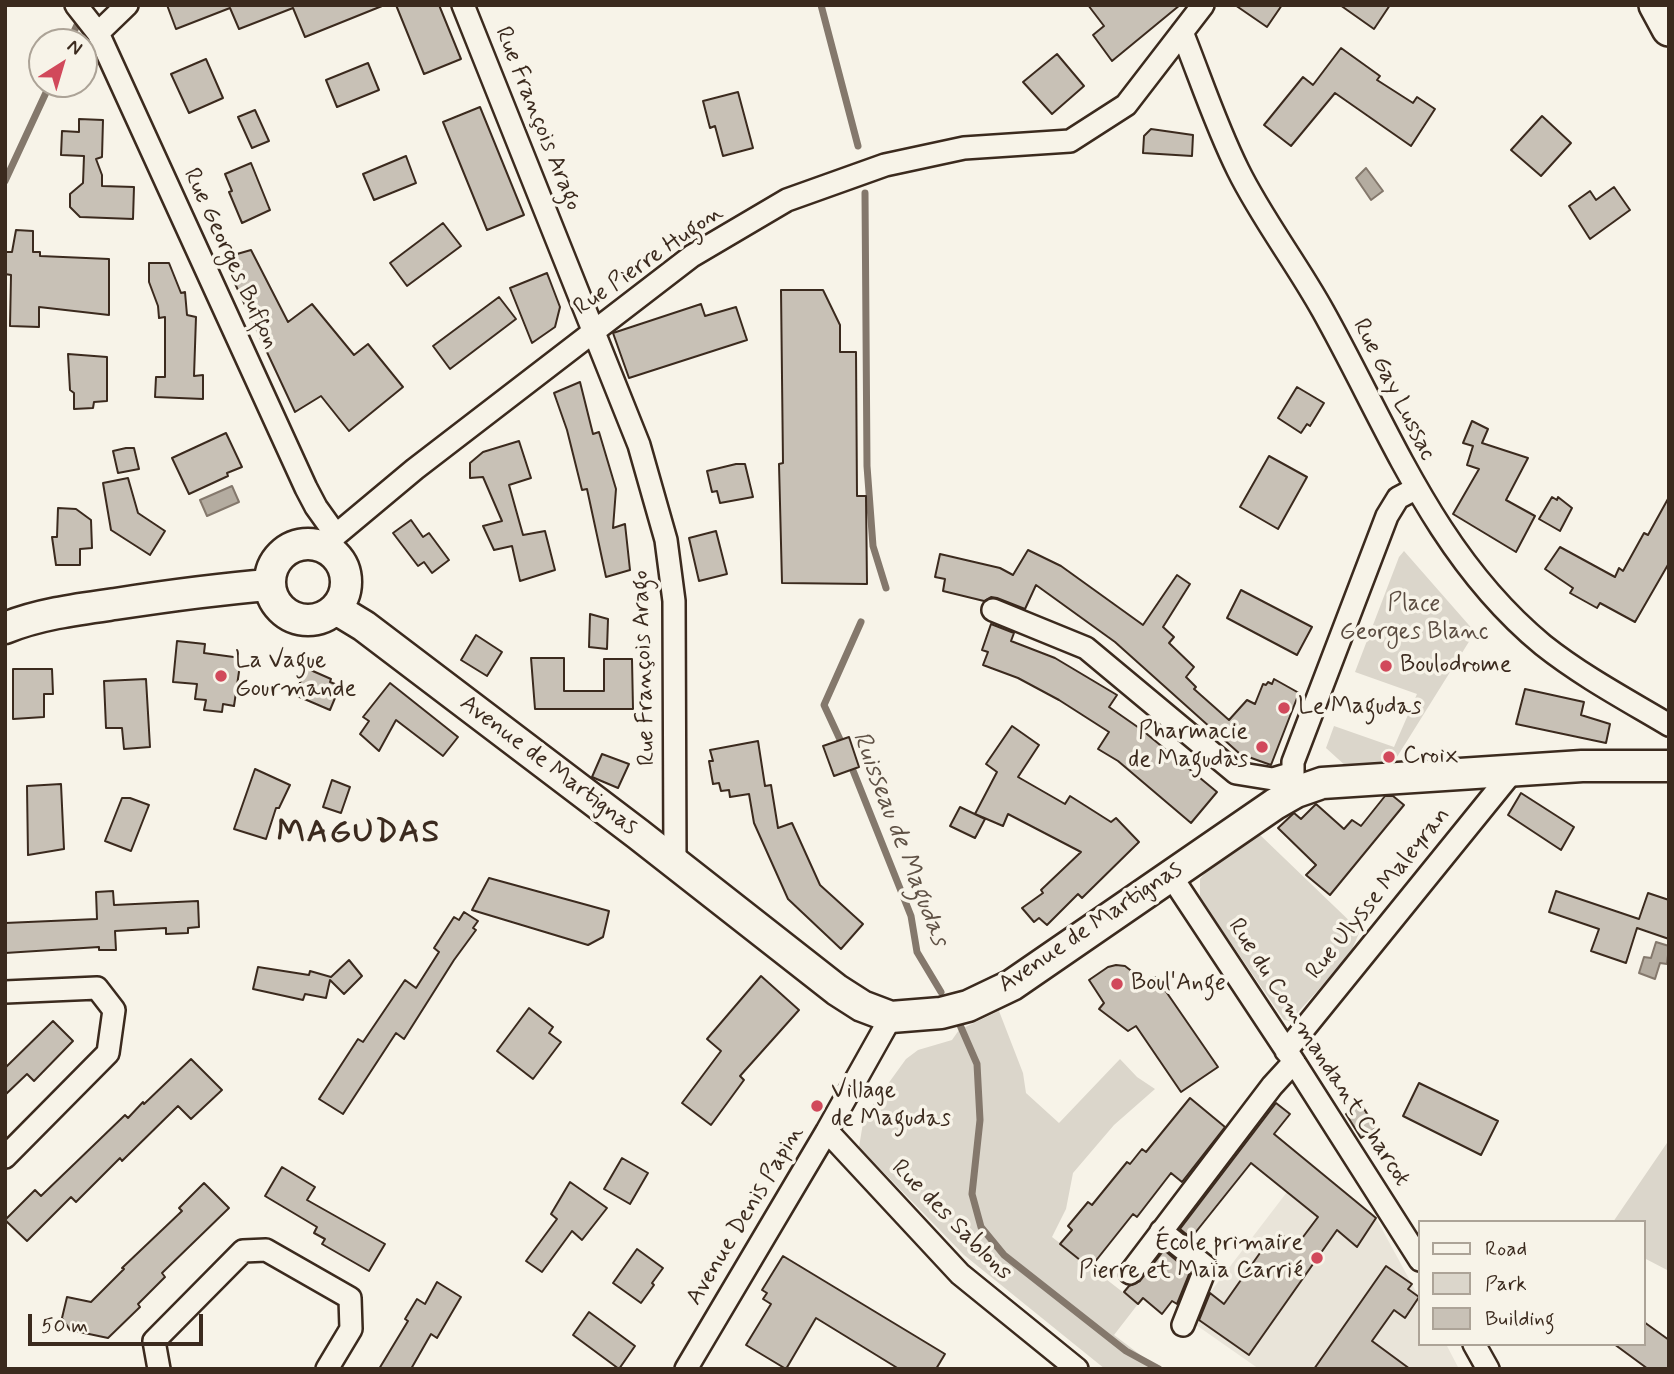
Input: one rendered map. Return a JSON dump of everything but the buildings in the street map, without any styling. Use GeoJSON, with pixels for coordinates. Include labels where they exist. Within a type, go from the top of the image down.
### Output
{"type":"FeatureCollection","features":[{"type":"Feature","properties":{"kind":"main road"},"geometry":{"type":"LineString","coordinates":[[1656,5],[1669,29]]}},
{"type":"Feature","properties":{"kind":"street","name":"Rue Georges Buffon"},"geometry":{"type":"LineString","coordinates":[[76,5],[94,28]]}},
{"type":"Feature","properties":{"kind":"street"},"geometry":{"type":"LineString","coordinates":[[98,33],[127,5]]}},
{"type":"Feature","properties":{"kind":"street","name":"Rue François Arago"},"geometry":{"type":"LineString","coordinates":[[463,5],[639,445],[666,540],[674,601],[675,863]]}},
{"type":"Feature","properties":{"kind":"street"},"geometry":{"type":"LineString","coordinates":[[1182,32],[1203,5]]}},
{"type":"Feature","properties":{"kind":"street","name":"Rue Pierre Hugon"},"geometry":{"type":"LineString","coordinates":[[332,542],[415,469],[692,256],[787,200],[885,164],[964,148],[1070,141],[1126,105],[1182,32]]}},
{"type":"Feature","properties":{"kind":"street","name":"Rue Gay Lussac"},"geometry":{"type":"LineString","coordinates":[[1182,32],[1238,170],[1323,311],[1415,489],[1467,567],[1513,618],[1543,645],[1578,670],[1669,725]]}},
{"type":"Feature","properties":{"kind":"street","name":"Rue Georges Buffon"},"geometry":{"type":"LineString","coordinates":[[98,33],[332,542]]}},
{"type":"Feature","properties":{"kind":"street"},"geometry":{"type":"LineString","coordinates":[[993,610],[1086,648],[1236,773],[1294,783],[1293,762],[1387,516],[1398,498],[1415,489]]}},
{"type":"Feature","properties":{"kind":"street"},"geometry":{"type":"LineString","coordinates":[[332,542],[346,577],[343,599],[326,617],[301,620],[289,616],[279,608],[273,597],[270,585],[275,562],[282,553],[293,547],[332,542]]}},
{"type":"Feature","properties":{"kind":"street"},"geometry":{"type":"LineString","coordinates":[[9,621],[211,589],[270,585]]}},
{"type":"Feature","properties":{"kind":"street","name":"Avenue de Martignas"},"geometry":{"type":"LineString","coordinates":[[336,609],[374,634],[837,990],[862,1006],[891,1017],[941,1013],[968,1006],[1012,985],[1275,804],[1294,783],[1583,766],[1669,766]]}},
{"type":"Feature","properties":{"kind":"street","name":"Rue Ulysse Maleyran"},"geometry":{"type":"LineString","coordinates":[[1130,1273],[1272,1086],[1290,1056],[1513,771]]}},
{"type":"Feature","properties":{"kind":"street","name":"Rue du Commandant Charcot"},"geometry":{"type":"LineString","coordinates":[[1171,876],[1418,1257]]}},
{"type":"Feature","properties":{"kind":"street"},"geometry":{"type":"LineString","coordinates":[[5,992],[97,988],[114,1010],[108,1053],[5,1157]]}},
{"type":"Feature","properties":{"kind":"street","name":"Avenue Denis Papin"},"geometry":{"type":"LineString","coordinates":[[685,1369],[827,1131],[891,1017]]}},
{"type":"Feature","properties":{"kind":"street","name":"Rue des Sablons"},"geometry":{"type":"LineString","coordinates":[[827,1131],[960,1274],[1077,1369]]}},
{"type":"Feature","properties":{"kind":"street"},"geometry":{"type":"LineString","coordinates":[[1161,1231],[1206,1267],[1183,1325]]}},
{"type":"Feature","properties":{"kind":"street"},"geometry":{"type":"LineString","coordinates":[[159,1369],[154,1341],[243,1251],[266,1250],[350,1298],[351,1329],[327,1369]]}},
{"type":"Feature","properties":{"kind":"street"},"geometry":{"type":"LineString","coordinates":[[1475,1346],[1488,1369]]}},
{"type":"Feature","properties":{"kind":"shaded area"},"geometry":{"type":"Polygon","coordinates":[[[1366,168],[1383,191],[1371,200],[1356,178],[1366,168]]]}},
{"type":"Feature","properties":{"kind":"shaded area"},"geometry":{"type":"Polygon","coordinates":[[[232,486],[239,502],[207,516],[200,500],[232,486]]]}},
{"type":"Feature","properties":{"kind":"shaded area"},"geometry":{"type":"Polygon","coordinates":[[[1656,942],[1669,946],[1667,964],[1660,963],[1655,979],[1639,973],[1644,957],[1651,958],[1656,942]]]}},
{"type":"Feature","properties":{"kind":"shaded area","name":"École primaire Pierre et Maïa Carrié"},"geometry":{"type":"Polygon","coordinates":[[[1330,1180],[1376,1218],[1418,1295],[1418,1346],[1447,1346],[1459,1369],[1259,1369],[1189,1320],[1287,1192],[1307,1208],[1330,1180]]]}},
{"type":"Feature","properties":{"kind":"green space","name":"Place Georges Blanc"},"geometry":{"type":"Polygon","coordinates":[[[1404,551],[1475,632],[1392,765],[1348,768],[1326,748],[1334,726],[1394,747],[1417,694],[1355,672],[1399,557],[1404,551]]]}},
{"type":"Feature","properties":{"kind":"green space"},"geometry":{"type":"Polygon","coordinates":[[[1258,833],[1360,931],[1349,956],[1290,1021],[1284,1020],[1200,898],[1200,879],[1211,866],[1258,833]]]}},
{"type":"Feature","properties":{"kind":"green space"},"geometry":{"type":"Polygon","coordinates":[[[999,1011],[1023,1073],[1026,1093],[1059,1123],[1120,1059],[1137,1077],[1155,1089],[1114,1125],[1073,1173],[1066,1209],[1052,1237],[1138,1304],[1114,1335],[1159,1369],[1105,1369],[964,1255],[859,1147],[864,1117],[906,1059],[918,1050],[952,1040],[959,1030],[999,1011]]]}},
{"type":"Feature","properties":{"kind":"green space"},"geometry":{"type":"Polygon","coordinates":[[[1669,1140],[1669,1271],[1646,1259],[1646,1220],[1614,1220],[1669,1140]]]}},
{"type":"Feature","properties":{"kind":"waterway","name":"Ruisseau de Magudas"},"geometry":{"type":"LineString","coordinates":[[821,5],[858,146]]}},
{"type":"Feature","properties":{"kind":"waterway"},"geometry":{"type":"LineString","coordinates":[[76,28],[78,23]]}},
{"type":"Feature","properties":{"kind":"waterway"},"geometry":{"type":"LineString","coordinates":[[5,181],[44,98]]}},
{"type":"Feature","properties":{"kind":"waterway","name":"Ruisseau de Magudas"},"geometry":{"type":"LineString","coordinates":[[865,193],[867,466],[873,546],[886,588]]}},
{"type":"Feature","properties":{"kind":"waterway","name":"Ruisseau de Magudas"},"geometry":{"type":"LineString","coordinates":[[843,746],[824,705],[861,622]]}},
{"type":"Feature","properties":{"kind":"waterway","name":"Ruisseau de Magudas"},"geometry":{"type":"LineString","coordinates":[[850,763],[911,916],[917,952],[941,992]]}},
{"type":"Feature","properties":{"kind":"waterway","name":"Ruisseau de Magudas"},"geometry":{"type":"LineString","coordinates":[[960,1025],[977,1064],[980,1120],[972,1194],[981,1227],[1004,1255],[1126,1351],[1159,1369]]}},
{"type":"Feature","properties":{"kind":"place","name":"Boulodrome"},"geometry":{"type":"Point","coordinates":[1386,666]}},
{"type":"Feature","properties":{"kind":"place","name":"La Vague Gourmande"},"geometry":{"type":"Point","coordinates":[221,676]}},
{"type":"Feature","properties":{"kind":"place","name":"Le Magudas"},"geometry":{"type":"Point","coordinates":[1284,708]}},
{"type":"Feature","properties":{"kind":"place","name":"Pharmacie de Magudas"},"geometry":{"type":"Point","coordinates":[1262,747]}},
{"type":"Feature","properties":{"kind":"place","name":"Croix"},"geometry":{"type":"Point","coordinates":[1389,757]}},
{"type":"Feature","properties":{"kind":"place","name":"Boul'Ange"},"geometry":{"type":"Point","coordinates":[1117,984]}},
{"type":"Feature","properties":{"kind":"place","name":"Village de Magudas"},"geometry":{"type":"Point","coordinates":[817,1106]}},
{"type":"Feature","properties":{"kind":"place","name":"École primaire Pierre et Maïa Carrié"},"geometry":{"type":"Point","coordinates":[1317,1258]}},
{"type":"Feature","properties":{"kind":"district","name":"MAGUDAS"},"geometry":{"type":"Point","coordinates":[359,834]}}]}
